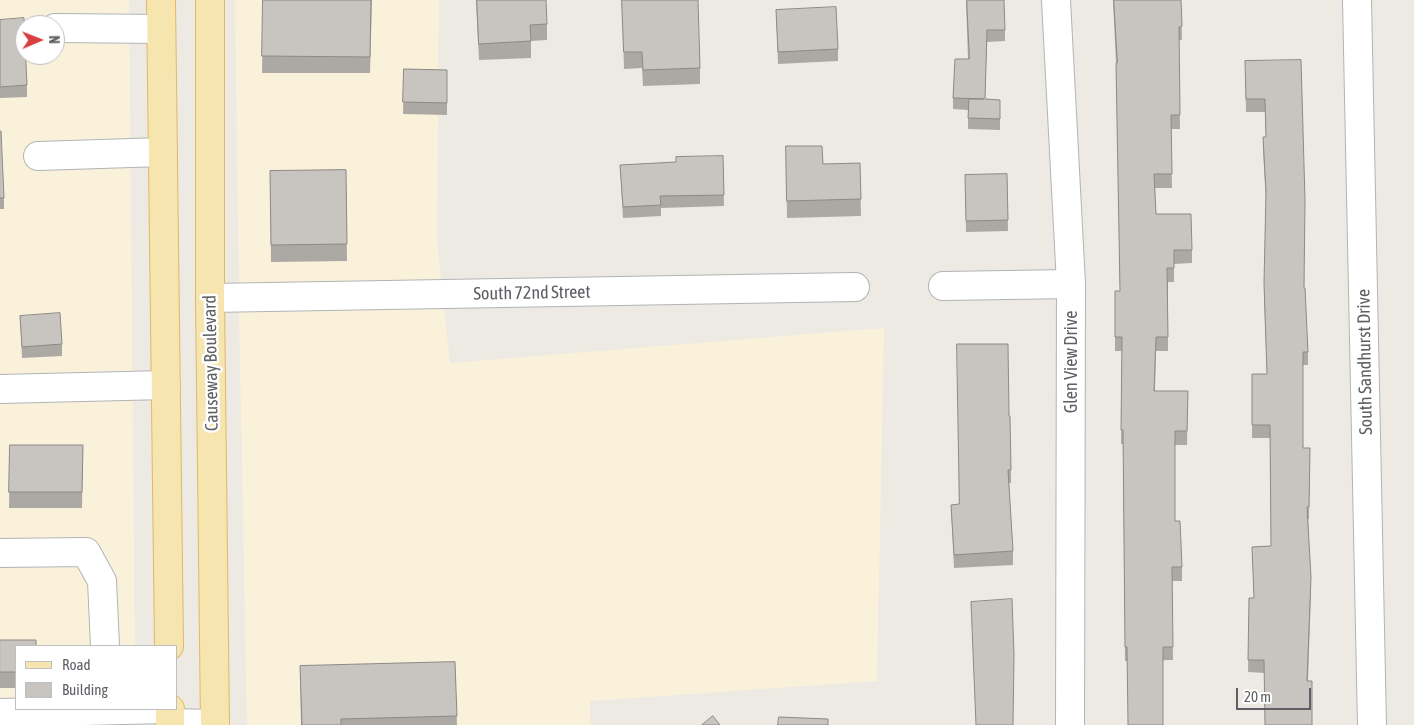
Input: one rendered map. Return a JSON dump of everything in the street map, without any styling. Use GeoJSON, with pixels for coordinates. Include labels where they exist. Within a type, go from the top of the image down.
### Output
{"type":"FeatureCollection","features":[{"type":"Feature","properties":{"kind":"main road"},"geometry":{"type":"LineString","coordinates":[[161,0],[169,645]]}},
{"type":"Feature","properties":{"kind":"main road","name":"Causeway Boulevard"},"geometry":{"type":"LineString","coordinates":[[210,0],[210,298],[215,725]]}},
{"type":"Feature","properties":{"kind":"street","name":"Glen View Drive"},"geometry":{"type":"LineString","coordinates":[[1056,0],[1071,284],[1070,725]]}},
{"type":"Feature","properties":{"kind":"street","name":"South Sandhurst Drive"},"geometry":{"type":"LineString","coordinates":[[1357,0],[1372,725]]}},
{"type":"Feature","properties":{"kind":"street"},"geometry":{"type":"LineString","coordinates":[[65,28],[161,29]]}},
{"type":"Feature","properties":{"kind":"street"},"geometry":{"type":"LineString","coordinates":[[38,156],[163,152]]}},
{"type":"Feature","properties":{"kind":"street"},"geometry":{"type":"LineString","coordinates":[[943,286],[1071,284]]}},
{"type":"Feature","properties":{"kind":"street","name":"South 72nd Street"},"geometry":{"type":"LineString","coordinates":[[210,298],[855,287]]}},
{"type":"Feature","properties":{"kind":"street"},"geometry":{"type":"LineString","coordinates":[[0,389],[166,385]]}},
{"type":"Feature","properties":{"kind":"street"},"geometry":{"type":"LineString","coordinates":[[0,553],[86,552],[102,581],[105,645]]}},
{"type":"Feature","properties":{"kind":"street"},"geometry":{"type":"LineString","coordinates":[[0,713],[80,710]]}},
{"type":"Feature","properties":{"kind":"street"},"geometry":{"type":"LineString","coordinates":[[116,710],[169,716],[215,725]]}},
{"type":"Feature","properties":{"kind":"shaded area"},"geometry":{"type":"Polygon","coordinates":[[[0,0],[129,0],[135,645],[15,645],[15,710],[136,710],[136,725],[0,725],[0,0]]]}},
{"type":"Feature","properties":{"kind":"shaded area"},"geometry":{"type":"Polygon","coordinates":[[[235,0],[439,0],[437,237],[441,281],[239,284],[235,0]]]}},
{"type":"Feature","properties":{"kind":"shaded area"},"geometry":{"type":"Polygon","coordinates":[[[444,307],[450,363],[884,328],[877,681],[590,701],[591,725],[247,725],[239,310],[444,307]]]}},
{"type":"Feature","properties":{"kind":"building"},"geometry":{"type":"Polygon","coordinates":[[[263,0],[371,0],[370,57],[262,56],[263,0]]]}},
{"type":"Feature","properties":{"kind":"building"},"geometry":{"type":"Polygon","coordinates":[[[477,0],[546,0],[547,24],[530,25],[531,41],[479,44],[477,0]]]}},
{"type":"Feature","properties":{"kind":"building"},"geometry":{"type":"Polygon","coordinates":[[[622,0],[698,0],[700,68],[643,70],[642,52],[624,52],[622,0]]]}},
{"type":"Feature","properties":{"kind":"building"},"geometry":{"type":"Polygon","coordinates":[[[967,0],[1004,0],[1005,30],[987,30],[985,99],[1000,100],[1000,119],[968,118],[969,99],[984,99],[953,98],[955,59],[969,59],[967,0]]]}},
{"type":"Feature","properties":{"kind":"building"},"geometry":{"type":"Polygon","coordinates":[[[1114,0],[1181,0],[1182,26],[1179,27],[1180,115],[1171,115],[1172,174],[1154,174],[1156,214],[1191,214],[1192,250],[1174,250],[1174,268],[1167,268],[1168,337],[1156,337],[1154,391],[1188,391],[1187,431],[1175,431],[1175,521],[1180,521],[1182,567],[1172,567],[1173,647],[1163,647],[1163,725],[1128,725],[1127,647],[1125,647],[1123,430],[1121,430],[1122,337],[1115,337],[1115,291],[1120,291],[1117,63],[1114,0]]]}},
{"type":"Feature","properties":{"kind":"building"},"geometry":{"type":"Polygon","coordinates":[[[836,7],[838,49],[778,52],[776,10],[836,7]]]}},
{"type":"Feature","properties":{"kind":"building"},"geometry":{"type":"Polygon","coordinates":[[[15,19],[15,65],[26,65],[27,85],[0,87],[0,20],[15,19]]]}},
{"type":"Feature","properties":{"kind":"building"},"geometry":{"type":"Polygon","coordinates":[[[1301,60],[1305,200],[1304,288],[1308,352],[1303,352],[1303,448],[1310,448],[1309,507],[1307,507],[1311,577],[1307,681],[1312,681],[1312,725],[1265,725],[1264,660],[1248,660],[1249,598],[1254,598],[1252,547],[1271,546],[1270,425],[1252,425],[1252,374],[1267,374],[1264,283],[1266,192],[1263,137],[1266,137],[1265,99],[1246,99],[1245,61],[1301,60]]]}},
{"type":"Feature","properties":{"kind":"building"},"geometry":{"type":"Polygon","coordinates":[[[404,69],[447,70],[447,103],[403,102],[404,69]]]}},
{"type":"Feature","properties":{"kind":"building"},"geometry":{"type":"Polygon","coordinates":[[[1,131],[4,198],[0,198],[1,131]]]}},
{"type":"Feature","properties":{"kind":"building"},"geometry":{"type":"Polygon","coordinates":[[[786,146],[822,146],[823,164],[860,163],[861,199],[787,201],[786,146]]]}},
{"type":"Feature","properties":{"kind":"building"},"geometry":{"type":"Polygon","coordinates":[[[723,156],[724,195],[660,196],[661,205],[623,207],[620,165],[676,162],[676,157],[723,156]]]}},
{"type":"Feature","properties":{"kind":"building"},"geometry":{"type":"Polygon","coordinates":[[[346,170],[347,244],[271,245],[270,171],[346,170]]]}},
{"type":"Feature","properties":{"kind":"building"},"geometry":{"type":"Polygon","coordinates":[[[1007,174],[1008,220],[966,221],[965,175],[1007,174]]]}},
{"type":"Feature","properties":{"kind":"building"},"geometry":{"type":"Polygon","coordinates":[[[60,313],[62,344],[22,347],[20,316],[60,313]]]}},
{"type":"Feature","properties":{"kind":"building"},"geometry":{"type":"Polygon","coordinates":[[[957,344],[1008,344],[1011,470],[1008,470],[1013,551],[954,555],[951,505],[959,504],[957,344]]]}},
{"type":"Feature","properties":{"kind":"building"},"geometry":{"type":"Polygon","coordinates":[[[10,445],[83,445],[82,492],[9,492],[10,445]]]}},
{"type":"Feature","properties":{"kind":"building"},"geometry":{"type":"Polygon","coordinates":[[[1012,599],[1014,654],[1013,725],[976,725],[971,602],[1012,599]]]}},
{"type":"Feature","properties":{"kind":"building"},"geometry":{"type":"Polygon","coordinates":[[[0,640],[36,640],[36,645],[15,645],[15,672],[0,672],[0,640]]]}},
{"type":"Feature","properties":{"kind":"building"},"geometry":{"type":"Polygon","coordinates":[[[455,662],[457,716],[341,719],[341,725],[302,725],[300,666],[455,662]]]}},
{"type":"Feature","properties":{"kind":"building"},"geometry":{"type":"Polygon","coordinates":[[[713,716],[720,725],[702,725],[713,716]]]}},
{"type":"Feature","properties":{"kind":"building"},"geometry":{"type":"Polygon","coordinates":[[[779,717],[828,719],[828,725],[778,725],[779,717]]]}}]}
